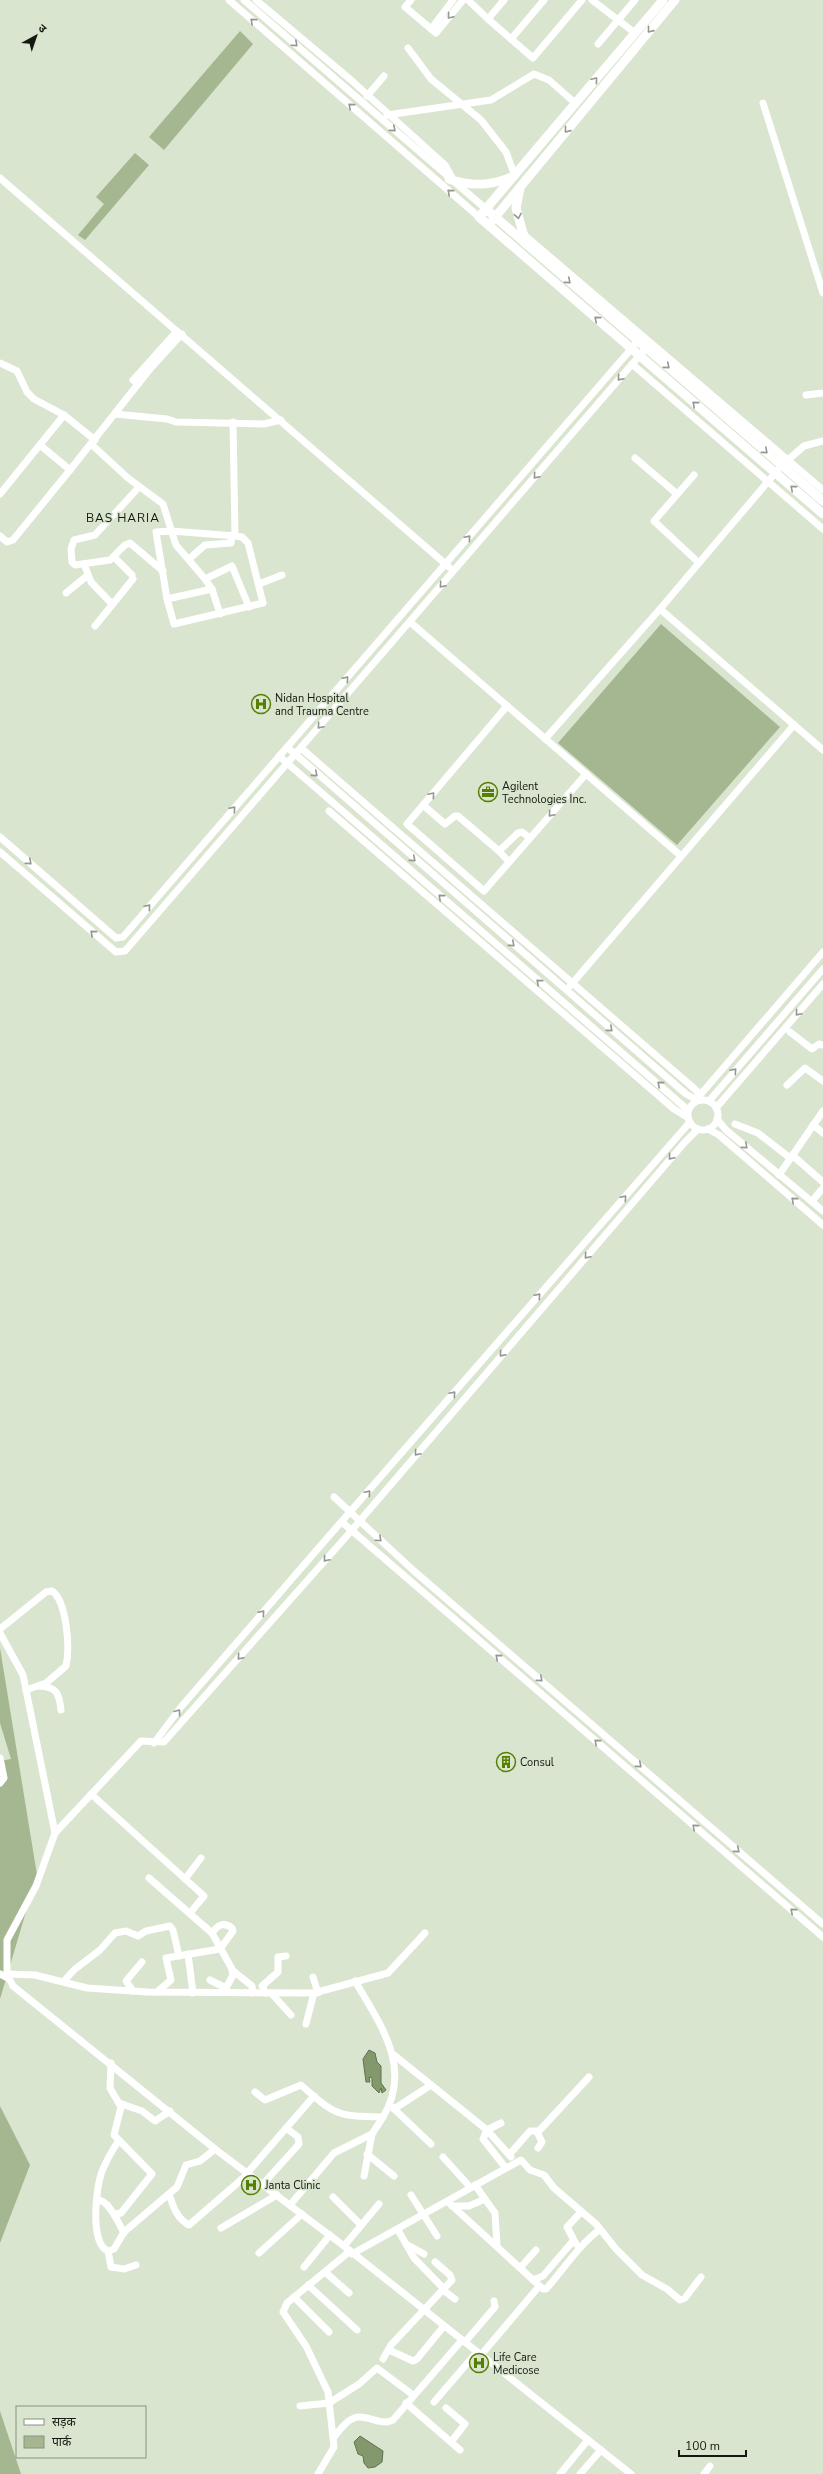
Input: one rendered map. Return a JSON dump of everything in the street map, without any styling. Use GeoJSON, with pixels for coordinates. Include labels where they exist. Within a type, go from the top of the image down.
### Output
{"type":"FeatureCollection","features":[{"type":"Feature","properties":{"kind":"main road"},"geometry":{"type":"LineString","coordinates":[[663,0],[479,217],[823,514]]}},
{"type":"Feature","properties":{"kind":"main road"},"geometry":{"type":"LineString","coordinates":[[488,225],[674,0]]}},
{"type":"Feature","properties":{"kind":"main road"},"geometry":{"type":"LineString","coordinates":[[452,180],[464,184],[486,185],[515,176]]}},
{"type":"Feature","properties":{"kind":"main road"},"geometry":{"type":"LineString","coordinates":[[521,185],[516,208],[522,233],[527,245]]}},
{"type":"Feature","properties":{"kind":"main road"},"geometry":{"type":"LineString","coordinates":[[486,209],[646,348],[785,462],[823,501]]}},
{"type":"Feature","properties":{"kind":"street"},"geometry":{"type":"LineString","coordinates":[[229,0],[479,217]]}},
{"type":"Feature","properties":{"kind":"street"},"geometry":{"type":"LineString","coordinates":[[244,0],[486,209]]}},
{"type":"Feature","properties":{"kind":"street"},"geometry":{"type":"LineString","coordinates":[[256,0],[445,166],[452,180]]}},
{"type":"Feature","properties":{"kind":"street"},"geometry":{"type":"LineString","coordinates":[[411,0],[405,8],[433,31]]}},
{"type":"Feature","properties":{"kind":"street"},"geometry":{"type":"LineString","coordinates":[[433,31],[453,0]]}},
{"type":"Feature","properties":{"kind":"street"},"geometry":{"type":"LineString","coordinates":[[433,31],[463,0]]}},
{"type":"Feature","properties":{"kind":"street"},"geometry":{"type":"LineString","coordinates":[[468,0],[533,58],[582,0]]}},
{"type":"Feature","properties":{"kind":"street"},"geometry":{"type":"LineString","coordinates":[[488,19],[504,0]]}},
{"type":"Feature","properties":{"kind":"street"},"geometry":{"type":"LineString","coordinates":[[511,39],[544,0]]}},
{"type":"Feature","properties":{"kind":"street"},"geometry":{"type":"LineString","coordinates":[[592,0],[635,33]]}},
{"type":"Feature","properties":{"kind":"street"},"geometry":{"type":"LineString","coordinates":[[598,44],[635,0]]}},
{"type":"Feature","properties":{"kind":"street"},"geometry":{"type":"LineString","coordinates":[[408,48],[431,79],[480,120],[506,152],[515,176]]}},
{"type":"Feature","properties":{"kind":"street"},"geometry":{"type":"LineString","coordinates":[[387,115],[491,100],[534,74],[549,80],[575,103]]}},
{"type":"Feature","properties":{"kind":"street"},"geometry":{"type":"LineString","coordinates":[[367,96],[384,76]]}},
{"type":"Feature","properties":{"kind":"street"},"geometry":{"type":"LineString","coordinates":[[763,103],[823,293]]}},
{"type":"Feature","properties":{"kind":"street"},"geometry":{"type":"LineString","coordinates":[[0,178],[454,571]]}},
{"type":"Feature","properties":{"kind":"street"},"geometry":{"type":"LineString","coordinates":[[522,233],[785,462],[823,490]]}},
{"type":"Feature","properties":{"kind":"street"},"geometry":{"type":"LineString","coordinates":[[0,536],[7,542],[13,540],[138,384],[133,380],[180,333]]}},
{"type":"Feature","properties":{"kind":"street"},"geometry":{"type":"LineString","coordinates":[[116,952],[119,938],[287,747],[638,341]]}},
{"type":"Feature","properties":{"kind":"street"},"geometry":{"type":"LineString","coordinates":[[116,952],[125,950],[295,756],[646,348]]}},
{"type":"Feature","properties":{"kind":"street"},"geometry":{"type":"LineString","coordinates":[[0,363],[17,371],[27,392],[34,399],[64,415],[139,487],[166,508],[176,545],[212,589],[220,614]]}},
{"type":"Feature","properties":{"kind":"street"},"geometry":{"type":"LineString","coordinates":[[632,364],[823,530]]}},
{"type":"Feature","properties":{"kind":"street"},"geometry":{"type":"LineString","coordinates":[[806,396],[823,393]]}},
{"type":"Feature","properties":{"kind":"street"},"geometry":{"type":"LineString","coordinates":[[115,414],[167,418],[176,422],[233,422],[264,424],[281,420]]}},
{"type":"Feature","properties":{"kind":"street"},"geometry":{"type":"LineString","coordinates":[[0,494],[64,415]]}},
{"type":"Feature","properties":{"kind":"street"},"geometry":{"type":"LineString","coordinates":[[189,559],[205,545],[231,543],[233,536],[233,422]]}},
{"type":"Feature","properties":{"kind":"street"},"geometry":{"type":"LineString","coordinates":[[545,739],[660,609],[785,462],[806,444],[823,441]]}},
{"type":"Feature","properties":{"kind":"street"},"geometry":{"type":"LineString","coordinates":[[40,445],[70,470]]}},
{"type":"Feature","properties":{"kind":"street"},"geometry":{"type":"LineString","coordinates":[[635,458],[678,494]]}},
{"type":"Feature","properties":{"kind":"street"},"geometry":{"type":"LineString","coordinates":[[694,475],[654,521],[699,563]]}},
{"type":"Feature","properties":{"kind":"street"},"geometry":{"type":"LineString","coordinates":[[139,487],[95,535],[74,540],[71,549],[72,562],[75,565],[107,561],[114,557],[125,545],[130,543],[163,571]]}},
{"type":"Feature","properties":{"kind":"street"},"geometry":{"type":"LineString","coordinates":[[159,530],[171,531],[242,537],[248,543],[263,603],[174,624],[167,599],[156,535],[159,530]]}},
{"type":"Feature","properties":{"kind":"street"},"geometry":{"type":"LineString","coordinates":[[95,626],[132,577],[114,557]]}},
{"type":"Feature","properties":{"kind":"street"},"geometry":{"type":"LineString","coordinates":[[84,564],[91,582],[112,604]]}},
{"type":"Feature","properties":{"kind":"street"},"geometry":{"type":"LineString","coordinates":[[205,579],[232,566],[249,607]]}},
{"type":"Feature","properties":{"kind":"street"},"geometry":{"type":"LineString","coordinates":[[66,593],[88,575]]}},
{"type":"Feature","properties":{"kind":"street"},"geometry":{"type":"LineString","coordinates":[[259,584],[282,575]]}},
{"type":"Feature","properties":{"kind":"street"},"geometry":{"type":"LineString","coordinates":[[167,599],[212,589]]}},
{"type":"Feature","properties":{"kind":"street"},"geometry":{"type":"LineString","coordinates":[[660,609],[823,750]]}},
{"type":"Feature","properties":{"kind":"street"},"geometry":{"type":"LineString","coordinates":[[410,622],[681,856]]}},
{"type":"Feature","properties":{"kind":"street"},"geometry":{"type":"LineString","coordinates":[[507,706],[407,824],[484,891],[586,774]]}},
{"type":"Feature","properties":{"kind":"street"},"geometry":{"type":"LineString","coordinates":[[559,999],[794,725]]}},
{"type":"Feature","properties":{"kind":"street"},"geometry":{"type":"LineString","coordinates":[[287,747],[295,756],[686,1094],[702,1099]]}},
{"type":"Feature","properties":{"kind":"street"},"geometry":{"type":"LineString","coordinates":[[301,748],[572,983],[702,1099],[716,1108]]}},
{"type":"Feature","properties":{"kind":"street"},"geometry":{"type":"LineString","coordinates":[[279,756],[559,999],[688,1116],[698,1129]]}},
{"type":"Feature","properties":{"kind":"street"},"geometry":{"type":"LineString","coordinates":[[335,804],[328,813],[366,843],[674,1109],[688,1116]]}},
{"type":"Feature","properties":{"kind":"street"},"geometry":{"type":"LineString","coordinates":[[423,805],[445,824],[455,816],[458,816],[509,862]]}},
{"type":"Feature","properties":{"kind":"street"},"geometry":{"type":"LineString","coordinates":[[499,852],[518,832],[522,832],[530,838]]}},
{"type":"Feature","properties":{"kind":"street"},"geometry":{"type":"LineString","coordinates":[[366,843],[371,836]]}},
{"type":"Feature","properties":{"kind":"street"},"geometry":{"type":"LineString","coordinates":[[0,837],[119,938]]}},
{"type":"Feature","properties":{"kind":"street"},"geometry":{"type":"LineString","coordinates":[[0,852],[116,952]]}},
{"type":"Feature","properties":{"kind":"street"},"geometry":{"type":"LineString","coordinates":[[154,1743],[181,1707],[342,1522],[688,1116],[823,952]]}},
{"type":"Feature","properties":{"kind":"street"},"geometry":{"type":"LineString","coordinates":[[702,1099],[823,969]]}},
{"type":"Feature","properties":{"kind":"street"},"geometry":{"type":"LineString","coordinates":[[708,1129],[715,1124],[717,1119],[716,1108],[823,984]]}},
{"type":"Feature","properties":{"kind":"street"},"geometry":{"type":"LineString","coordinates":[[790,1032],[812,1049],[819,1044],[823,1045]]}},
{"type":"Feature","properties":{"kind":"street"},"geometry":{"type":"LineString","coordinates":[[787,1084],[805,1068],[823,1081]]}},
{"type":"Feature","properties":{"kind":"street"},"geometry":{"type":"LineString","coordinates":[[779,1175],[823,1111]]}},
{"type":"Feature","properties":{"kind":"street"},"geometry":{"type":"LineString","coordinates":[[717,1119],[726,1130],[823,1211]]}},
{"type":"Feature","properties":{"kind":"street"},"geometry":{"type":"LineString","coordinates":[[735,1124],[758,1133],[823,1182]]}},
{"type":"Feature","properties":{"kind":"street"},"geometry":{"type":"LineString","coordinates":[[813,1125],[823,1133]]}},
{"type":"Feature","properties":{"kind":"street"},"geometry":{"type":"LineString","coordinates":[[631,2474],[330,2235],[215,2149],[111,2063],[13,1986],[5,1975],[7,1940],[36,1886],[55,1833],[141,1741],[154,1743],[164,1742],[351,1530],[685,1142],[698,1129],[708,1129],[719,1135],[823,1225]]}},
{"type":"Feature","properties":{"kind":"street"},"geometry":{"type":"LineString","coordinates":[[812,1201],[823,1188]]}},
{"type":"Feature","properties":{"kind":"street"},"geometry":{"type":"LineString","coordinates":[[334,1497],[414,1571],[823,1924]]}},
{"type":"Feature","properties":{"kind":"street"},"geometry":{"type":"LineString","coordinates":[[342,1522],[823,1937]]}},
{"type":"Feature","properties":{"kind":"street"},"geometry":{"type":"LineString","coordinates":[[408,1578],[414,1571]]}},
{"type":"Feature","properties":{"kind":"street"},"geometry":{"type":"LineString","coordinates":[[0,1629],[46,1592],[52,1590],[60,1600],[68,1632],[66,1666],[46,1683],[26,1690]]}},
{"type":"Feature","properties":{"kind":"street"},"geometry":{"type":"LineString","coordinates":[[0,1633],[23,1675],[55,1833]]}},
{"type":"Feature","properties":{"kind":"street"},"geometry":{"type":"LineString","coordinates":[[37,1686],[54,1689],[57,1692],[61,1710]]}},
{"type":"Feature","properties":{"kind":"street"},"geometry":{"type":"LineString","coordinates":[[0,1758],[4,1778],[0,1782]]}},
{"type":"Feature","properties":{"kind":"street"},"geometry":{"type":"LineString","coordinates":[[91,1794],[204,1897],[190,1913]]}},
{"type":"Feature","properties":{"kind":"street"},"geometry":{"type":"LineString","coordinates":[[185,1879],[201,1858]]}},
{"type":"Feature","properties":{"kind":"street"},"geometry":{"type":"LineString","coordinates":[[149,1878],[212,1933],[232,1970],[252,1986],[253,1993]]}},
{"type":"Feature","properties":{"kind":"street"},"geometry":{"type":"LineString","coordinates":[[157,1992],[171,1980],[165,1960],[188,1954],[220,1949],[233,1931],[232,1928],[224,1924],[219,1925],[212,1933]]}},
{"type":"Feature","properties":{"kind":"street"},"geometry":{"type":"LineString","coordinates":[[63,1982],[74,1970],[100,1950],[115,1933],[124,1930],[138,1936],[146,1931],[170,1926],[173,1930],[179,1956]]}},
{"type":"Feature","properties":{"kind":"street"},"geometry":{"type":"LineString","coordinates":[[5,1975],[36,1975],[87,1988],[133,1991],[193,1993],[226,1990],[253,1993],[316,1993],[388,1973],[425,1933]]}},
{"type":"Feature","properties":{"kind":"street"},"geometry":{"type":"LineString","coordinates":[[188,1954],[193,1993]]}},
{"type":"Feature","properties":{"kind":"street"},"geometry":{"type":"LineString","coordinates":[[286,1956],[278,1957],[278,1972],[262,1986],[291,2015]]}},
{"type":"Feature","properties":{"kind":"street"},"geometry":{"type":"LineString","coordinates":[[133,1991],[126,1981],[142,1962]]}},
{"type":"Feature","properties":{"kind":"street"},"geometry":{"type":"LineString","coordinates":[[226,1990],[233,1975],[232,1970]]}},
{"type":"Feature","properties":{"kind":"street"},"geometry":{"type":"LineString","coordinates":[[306,2024],[316,1993],[313,1977]]}},
{"type":"Feature","properties":{"kind":"street"},"geometry":{"type":"LineString","coordinates":[[210,1980],[226,1990]]}},
{"type":"Feature","properties":{"kind":"street"},"geometry":{"type":"LineString","coordinates":[[355,1981],[381,2026],[394,2055],[392,2107]]}},
{"type":"Feature","properties":{"kind":"street"},"geometry":{"type":"LineString","coordinates":[[394,2055],[487,2130],[515,2162]]}},
{"type":"Feature","properties":{"kind":"street"},"geometry":{"type":"LineString","coordinates":[[111,2063],[110,2088],[119,2104],[120,2111],[114,2135],[118,2142],[152,2174],[121,2213],[116,2214]]}},
{"type":"Feature","properties":{"kind":"street"},"geometry":{"type":"LineString","coordinates":[[537,2132],[589,2077]]}},
{"type":"Feature","properties":{"kind":"street"},"geometry":{"type":"LineString","coordinates":[[255,2092],[265,2100],[301,2085],[336,2113],[346,2116],[383,2117]]}},
{"type":"Feature","properties":{"kind":"street"},"geometry":{"type":"LineString","coordinates":[[364,2176],[372,2134],[383,2117],[392,2107],[431,2085]]}},
{"type":"Feature","properties":{"kind":"street"},"geometry":{"type":"LineString","coordinates":[[169,2194],[176,2212],[184,2222],[189,2225],[249,2173],[314,2096]]}},
{"type":"Feature","properties":{"kind":"street"},"geometry":{"type":"LineString","coordinates":[[119,2104],[142,2111],[155,2121],[170,2111]]}},
{"type":"Feature","properties":{"kind":"street"},"geometry":{"type":"LineString","coordinates":[[392,2107],[431,2144]]}},
{"type":"Feature","properties":{"kind":"street"},"geometry":{"type":"LineString","coordinates":[[501,2123],[487,2130],[483,2139],[505,2167]]}},
{"type":"Feature","properties":{"kind":"street"},"geometry":{"type":"LineString","coordinates":[[263,2184],[299,2144],[298,2137],[286,2128]]}},
{"type":"Feature","properties":{"kind":"street"},"geometry":{"type":"LineString","coordinates":[[509,2155],[530,2131],[533,2130],[537,2132],[542,2142],[538,2148]]}},
{"type":"Feature","properties":{"kind":"street"},"geometry":{"type":"LineString","coordinates":[[290,2205],[334,2153],[372,2134]]}},
{"type":"Feature","properties":{"kind":"street"},"geometry":{"type":"LineString","coordinates":[[118,2142],[102,2170],[97,2190],[98,2200],[95,2213],[98,2238],[103,2248],[108,2251],[111,2267],[124,2269],[136,2266]]}},
{"type":"Feature","properties":{"kind":"street"},"geometry":{"type":"LineString","coordinates":[[108,2251],[114,2249],[124,2233],[180,2183],[183,2170],[186,2165],[200,2161],[215,2149]]}},
{"type":"Feature","properties":{"kind":"street"},"geometry":{"type":"LineString","coordinates":[[367,2154],[394,2176]]}},
{"type":"Feature","properties":{"kind":"street"},"geometry":{"type":"LineString","coordinates":[[443,2157],[485,2199],[495,2213],[496,2246]]}},
{"type":"Feature","properties":{"kind":"street"},"geometry":{"type":"LineString","coordinates":[[318,2474],[334,2447],[328,2392],[306,2346],[283,2315],[284,2308],[294,2297],[349,2250],[398,2230],[425,2215],[450,2204],[472,2186],[505,2167],[522,2160],[530,2170],[544,2175],[554,2188],[596,2224],[599,2230],[642,2274],[667,2289],[680,2300],[685,2298],[701,2277]]}},
{"type":"Feature","properties":{"kind":"street"},"geometry":{"type":"LineString","coordinates":[[221,2228],[277,2195]]}},
{"type":"Feature","properties":{"kind":"street"},"geometry":{"type":"LineString","coordinates":[[411,2195],[437,2236]]}},
{"type":"Feature","properties":{"kind":"street"},"geometry":{"type":"LineString","coordinates":[[333,2197],[361,2225]]}},
{"type":"Feature","properties":{"kind":"street"},"geometry":{"type":"LineString","coordinates":[[450,2204],[468,2206],[485,2199]]}},
{"type":"Feature","properties":{"kind":"street"},"geometry":{"type":"LineString","coordinates":[[98,2200],[103,2201],[116,2214],[124,2233]]}},
{"type":"Feature","properties":{"kind":"street"},"geometry":{"type":"LineString","coordinates":[[349,2250],[361,2225],[379,2204]]}},
{"type":"Feature","properties":{"kind":"street"},"geometry":{"type":"LineString","coordinates":[[450,2204],[543,2289],[546,2289],[589,2238],[599,2230]]}},
{"type":"Feature","properties":{"kind":"street"},"geometry":{"type":"LineString","coordinates":[[580,2249],[573,2241],[567,2227],[581,2212]]}},
{"type":"Feature","properties":{"kind":"street"},"geometry":{"type":"LineString","coordinates":[[259,2253],[302,2214]]}},
{"type":"Feature","properties":{"kind":"street"},"geometry":{"type":"LineString","coordinates":[[398,2230],[414,2258],[454,2299]]}},
{"type":"Feature","properties":{"kind":"street"},"geometry":{"type":"LineString","coordinates":[[304,2267],[330,2235]]}},
{"type":"Feature","properties":{"kind":"street"},"geometry":{"type":"LineString","coordinates":[[533,2280],[543,2276],[573,2241]]}},
{"type":"Feature","properties":{"kind":"street"},"geometry":{"type":"LineString","coordinates":[[406,2244],[424,2254]]}},
{"type":"Feature","properties":{"kind":"street"},"geometry":{"type":"LineString","coordinates":[[520,2268],[536,2250]]}},
{"type":"Feature","properties":{"kind":"street"},"geometry":{"type":"LineString","coordinates":[[383,2359],[388,2350],[451,2281],[452,2276],[435,2262]]}},
{"type":"Feature","properties":{"kind":"street"},"geometry":{"type":"LineString","coordinates":[[325,2272],[349,2293]]}},
{"type":"Feature","properties":{"kind":"street"},"geometry":{"type":"LineString","coordinates":[[308,2285],[357,2330]]}},
{"type":"Feature","properties":{"kind":"street"},"geometry":{"type":"LineString","coordinates":[[434,2402],[536,2290]]}},
{"type":"Feature","properties":{"kind":"street"},"geometry":{"type":"LineString","coordinates":[[294,2297],[329,2332]]}},
{"type":"Feature","properties":{"kind":"street"},"geometry":{"type":"LineString","coordinates":[[334,2437],[349,2421],[357,2417],[390,2422],[413,2395],[495,2307],[494,2301]]}},
{"type":"Feature","properties":{"kind":"street"},"geometry":{"type":"LineString","coordinates":[[388,2350],[413,2361],[417,2359],[444,2326]]}},
{"type":"Feature","properties":{"kind":"street"},"geometry":{"type":"LineString","coordinates":[[300,2406],[328,2403],[359,2384],[377,2368],[413,2395]]}},
{"type":"Feature","properties":{"kind":"street"},"geometry":{"type":"LineString","coordinates":[[406,2403],[460,2450]]}},
{"type":"Feature","properties":{"kind":"street"},"geometry":{"type":"LineString","coordinates":[[446,2408],[467,2426],[451,2442]]}},
{"type":"Feature","properties":{"kind":"street"},"geometry":{"type":"LineString","coordinates":[[560,2474],[588,2440]]}},
{"type":"Feature","properties":{"kind":"street"},"geometry":{"type":"LineString","coordinates":[[580,2474],[601,2450]]}},
{"type":"Feature","properties":{"kind":"street"},"geometry":{"type":"LineString","coordinates":[[704,2474],[710,2466]]}},
{"type":"Feature","properties":{"kind":"green space"},"geometry":{"type":"Polygon","coordinates":[[[240,31],[253,44],[164,150],[149,137],[240,31]]]}},
{"type":"Feature","properties":{"kind":"green space"},"geometry":{"type":"Polygon","coordinates":[[[135,153],[149,165],[85,240],[78,235],[104,204],[96,197],[135,153]]]}},
{"type":"Feature","properties":{"kind":"green space"},"geometry":{"type":"Polygon","coordinates":[[[661,624],[780,727],[677,845],[558,743],[661,624]]]}},
{"type":"Feature","properties":{"kind":"green space"},"geometry":{"type":"Polygon","coordinates":[[[0,1648],[37,1875],[0,1999],[0,1761],[11,1759],[0,1723],[0,1648]]]}},
{"type":"Feature","properties":{"kind":"green space"},"geometry":{"type":"Polygon","coordinates":[[[0,2106],[30,2165],[0,2243],[0,2106]]]}},
{"type":"Feature","properties":{"kind":"green space"},"geometry":{"type":"Polygon","coordinates":[[[0,2411],[21,2474],[0,2474],[0,2411]]]}},
{"type":"Feature","properties":{"kind":"shaded area"},"geometry":{"type":"Polygon","coordinates":[[[369,2050],[375,2053],[377,2062],[381,2066],[381,2083],[386,2090],[382,2093],[381,2088],[379,2093],[372,2086],[372,2078],[369,2077],[370,2082],[366,2082],[363,2059],[369,2050]]]}},
{"type":"Feature","properties":{"kind":"shaded area"},"geometry":{"type":"Polygon","coordinates":[[[360,2436],[383,2451],[382,2462],[375,2467],[368,2468],[364,2463],[363,2456],[358,2454],[354,2442],[360,2436]]]}},
{"type":"Feature","properties":{"kind":"place","name":"Nidan Hospital and Trauma Centre"},"geometry":{"type":"Point","coordinates":[261,704]}},
{"type":"Feature","properties":{"kind":"place","name":"Agilent Technologies Inc."},"geometry":{"type":"Point","coordinates":[488,792]}},
{"type":"Feature","properties":{"kind":"place","name":"Consul"},"geometry":{"type":"Point","coordinates":[506,1762]}},
{"type":"Feature","properties":{"kind":"place","name":"Janta Clinic"},"geometry":{"type":"Point","coordinates":[251,2185]}},
{"type":"Feature","properties":{"kind":"place","name":"Life Care Medicose"},"geometry":{"type":"Point","coordinates":[479,2363]}},
{"type":"Feature","properties":{"kind":"district","name":"BAS HARIA"},"geometry":{"type":"Point","coordinates":[123,518]}}]}
